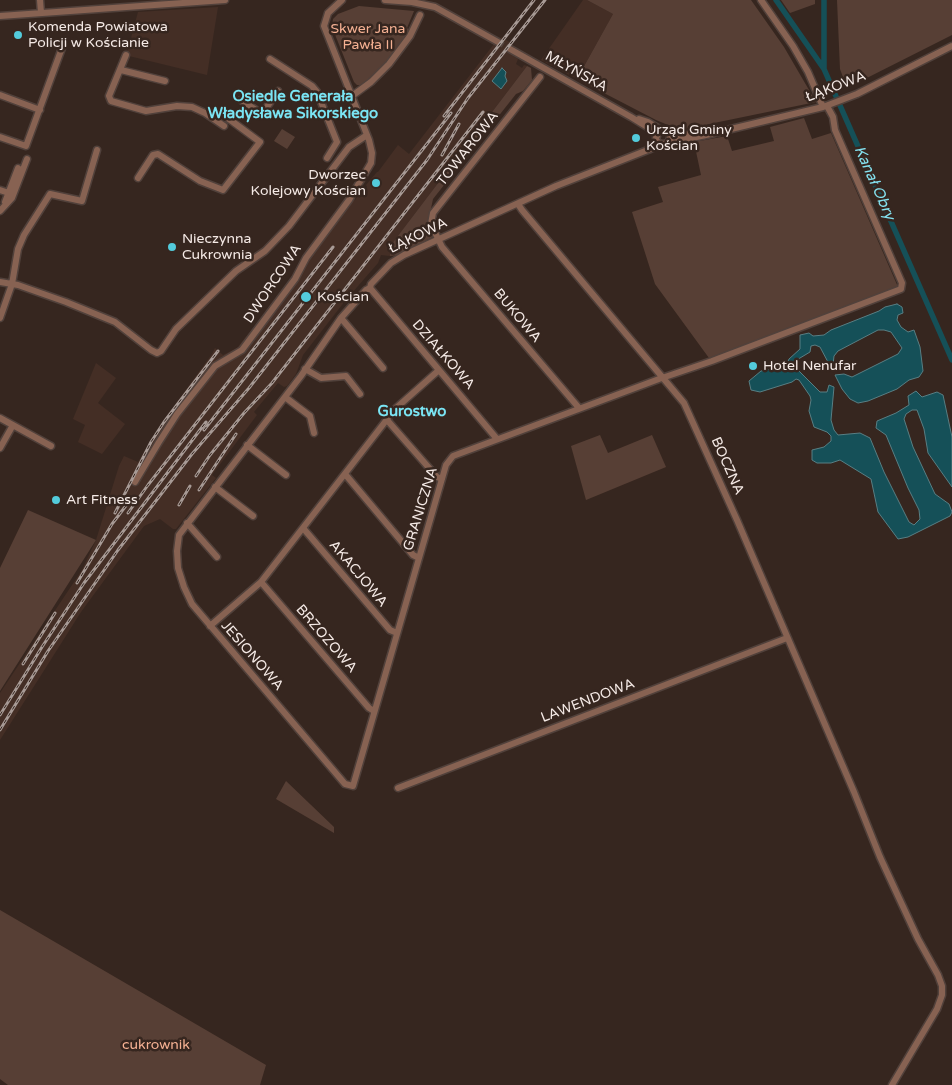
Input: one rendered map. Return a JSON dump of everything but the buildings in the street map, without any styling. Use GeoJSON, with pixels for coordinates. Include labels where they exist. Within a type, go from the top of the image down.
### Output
{"type":"FeatureCollection","features":[{"type":"Feature","properties":{"kind":"street"},"geometry":{"type":"LineString","coordinates":[[40,0],[40,13]]}},
{"type":"Feature","properties":{"kind":"street"},"geometry":{"type":"LineString","coordinates":[[0,16],[225,0]]}},
{"type":"Feature","properties":{"kind":"street","name":"DWORCOWA"},"geometry":{"type":"LineString","coordinates":[[136,482],[177,414],[215,366],[242,350],[295,279],[306,258],[349,200],[371,163],[371,149],[367,135],[324,26],[328,13],[342,0]]}},
{"type":"Feature","properties":{"kind":"street"},"geometry":{"type":"LineString","coordinates":[[385,0],[412,1],[435,7],[498,42]]}},
{"type":"Feature","properties":{"kind":"street"},"geometry":{"type":"LineString","coordinates":[[761,0],[798,55],[826,106]]}},
{"type":"Feature","properties":{"kind":"street"},"geometry":{"type":"LineString","coordinates":[[352,96],[371,82],[389,64],[410,36],[420,15]]}},
{"type":"Feature","properties":{"kind":"street","name":"ŁĄKOWA"},"geometry":{"type":"LineString","coordinates":[[187,523],[285,397],[341,318],[396,259],[573,179],[650,148],[826,106],[849,98],[952,46]]}},
{"type":"Feature","properties":{"kind":"street"},"geometry":{"type":"LineString","coordinates":[[0,137],[26,146],[62,48]]}},
{"type":"Feature","properties":{"kind":"street","name":"MŁYŃSKA"},"geometry":{"type":"LineString","coordinates":[[510,49],[631,116],[652,130],[657,137]]}},
{"type":"Feature","properties":{"kind":"street"},"geometry":{"type":"LineString","coordinates":[[126,56],[110,96],[111,100],[146,111],[177,106],[192,107],[224,126]]}},
{"type":"Feature","properties":{"kind":"street"},"geometry":{"type":"LineString","coordinates":[[270,58],[312,86],[317,92],[337,142],[327,158]]}},
{"type":"Feature","properties":{"kind":"street"},"geometry":{"type":"LineString","coordinates":[[121,70],[165,81]]}},
{"type":"Feature","properties":{"kind":"street","name":"TOWAROWA"},"geometry":{"type":"LineString","coordinates":[[438,240],[431,224],[434,213],[540,77]]}},
{"type":"Feature","properties":{"kind":"street"},"geometry":{"type":"LineString","coordinates":[[241,100],[262,114],[278,92]]}},
{"type":"Feature","properties":{"kind":"street"},"geometry":{"type":"LineString","coordinates":[[0,95],[40,110]]}},
{"type":"Feature","properties":{"kind":"street","name":"GRANICZNA"},"geometry":{"type":"LineString","coordinates":[[353,786],[446,465],[453,456],[901,289],[902,283],[826,106]]}},
{"type":"Feature","properties":{"kind":"street","name":"MŁYŃSKA"},"geometry":{"type":"LineString","coordinates":[[631,116],[648,122],[666,132]]}},
{"type":"Feature","properties":{"kind":"street"},"geometry":{"type":"LineString","coordinates":[[138,178],[153,155],[158,154],[200,181],[223,190],[260,142],[228,119]]}},
{"type":"Feature","properties":{"kind":"street","name":"ŁĄKOWA"},"geometry":{"type":"LineString","coordinates":[[666,132],[682,135],[705,130],[722,130]]}},
{"type":"Feature","properties":{"kind":"street"},"geometry":{"type":"LineString","coordinates":[[650,148],[659,132],[666,132],[670,138],[665,143],[659,142],[657,137]]}},
{"type":"Feature","properties":{"kind":"street","name":"DWORCOWA"},"geometry":{"type":"LineString","coordinates":[[12,284],[66,302],[106,320],[115,322],[157,353],[161,351],[176,329],[222,284],[236,271],[265,251],[289,226],[349,147],[367,135]]}},
{"type":"Feature","properties":{"kind":"street"},"geometry":{"type":"LineString","coordinates":[[0,318],[12,284],[18,249],[24,236],[50,194],[82,201],[97,150]]}},
{"type":"Feature","properties":{"kind":"street"},"geometry":{"type":"LineString","coordinates":[[0,210],[12,198],[27,158]]}},
{"type":"Feature","properties":{"kind":"street"},"geometry":{"type":"LineString","coordinates":[[0,210],[5,204],[18,168]]}},
{"type":"Feature","properties":{"kind":"street"},"geometry":{"type":"LineString","coordinates":[[0,190],[9,193]]}},
{"type":"Feature","properties":{"kind":"street","name":"BOCZNA"},"geometry":{"type":"LineString","coordinates":[[518,204],[664,377],[680,397],[692,418],[848,777],[880,857],[918,939],[938,975],[942,986],[942,995],[937,1009],[892,1085]]}},
{"type":"Feature","properties":{"kind":"street","name":"BUKOWA"},"geometry":{"type":"LineString","coordinates":[[438,240],[579,408]]}},
{"type":"Feature","properties":{"kind":"street"},"geometry":{"type":"LineString","coordinates":[[0,282],[12,284]]}},
{"type":"Feature","properties":{"kind":"street","name":"DZIAŁKOWA"},"geometry":{"type":"LineString","coordinates":[[370,288],[497,439]]}},
{"type":"Feature","properties":{"kind":"street"},"geometry":{"type":"LineString","coordinates":[[341,318],[383,368]]}},
{"type":"Feature","properties":{"kind":"street"},"geometry":{"type":"LineString","coordinates":[[305,369],[321,378],[346,376],[360,394]]}},
{"type":"Feature","properties":{"kind":"street"},"geometry":{"type":"LineString","coordinates":[[210,626],[261,582],[387,420],[406,398],[439,370]]}},
{"type":"Feature","properties":{"kind":"street"},"geometry":{"type":"LineString","coordinates":[[285,397],[312,418],[314,434]]}},
{"type":"Feature","properties":{"kind":"street"},"geometry":{"type":"LineString","coordinates":[[0,418],[51,446]]}},
{"type":"Feature","properties":{"kind":"street"},"geometry":{"type":"LineString","coordinates":[[387,420],[437,477],[442,479]]}},
{"type":"Feature","properties":{"kind":"street"},"geometry":{"type":"LineString","coordinates":[[0,448],[13,426]]}},
{"type":"Feature","properties":{"kind":"street"},"geometry":{"type":"LineString","coordinates":[[247,446],[286,475]]}},
{"type":"Feature","properties":{"kind":"street"},"geometry":{"type":"LineString","coordinates":[[345,474],[413,555],[419,558]]}},
{"type":"Feature","properties":{"kind":"street"},"geometry":{"type":"LineString","coordinates":[[215,487],[253,516]]}},
{"type":"Feature","properties":{"kind":"street"},"geometry":{"type":"LineString","coordinates":[[187,523],[216,557]]}},
{"type":"Feature","properties":{"kind":"street","name":"JESIONOWA"},"geometry":{"type":"LineString","coordinates":[[187,523],[178,537],[178,568],[187,596],[210,626],[345,784],[353,786]]}},
{"type":"Feature","properties":{"kind":"street","name":"AKACJOWA"},"geometry":{"type":"LineString","coordinates":[[303,528],[390,630],[397,633]]}},
{"type":"Feature","properties":{"kind":"street","name":"BRZOZOWA"},"geometry":{"type":"LineString","coordinates":[[261,582],[374,712]]}},
{"type":"Feature","properties":{"kind":"street","name":"LAWENDOWA"},"geometry":{"type":"LineString","coordinates":[[398,788],[787,638]]}},
{"type":"Feature","properties":{"kind":"shaded area"},"geometry":{"type":"Polygon","coordinates":[[[583,0],[587,0],[613,14],[577,79],[541,60],[583,0]]]}},
{"type":"Feature","properties":{"kind":"shaded area"},"geometry":{"type":"Polygon","coordinates":[[[218,7],[207,75],[129,56],[127,53],[138,12],[218,7]]]}},
{"type":"Feature","properties":{"kind":"shaded area"},"geometry":{"type":"Polygon","coordinates":[[[501,37],[513,44],[508,53],[518,59],[516,64],[522,68],[524,65],[527,66],[391,245],[390,256],[381,255],[378,263],[345,301],[303,355],[296,374],[287,386],[284,387],[278,383],[254,412],[257,415],[212,475],[216,478],[176,529],[173,529],[160,519],[144,526],[81,612],[0,740],[0,693],[82,570],[96,540],[119,466],[124,456],[138,462],[161,424],[215,348],[223,355],[237,348],[294,276],[349,196],[355,200],[361,191],[363,192],[367,187],[366,185],[398,145],[409,154],[501,37]]]}},
{"type":"Feature","properties":{"kind":"shaded area"},"geometry":{"type":"Polygon","coordinates":[[[96,363],[116,378],[98,403],[125,424],[102,454],[78,442],[85,425],[73,419],[96,363]]]}},
{"type":"Feature","properties":{"kind":"green space"},"geometry":{"type":"Polygon","coordinates":[[[587,0],[751,0],[784,47],[816,102],[680,130],[656,120],[577,79],[613,14],[587,0]]]}},
{"type":"Feature","properties":{"kind":"green space"},"geometry":{"type":"Polygon","coordinates":[[[781,0],[815,0],[815,4],[790,13],[781,0]]]}},
{"type":"Feature","properties":{"kind":"green space"},"geometry":{"type":"Polygon","coordinates":[[[837,0],[952,0],[952,35],[847,88],[840,69],[837,0]]]}},
{"type":"Feature","properties":{"kind":"green space","name":"Skwer Jana Pawła II"},"geometry":{"type":"Polygon","coordinates":[[[359,6],[414,11],[407,28],[410,31],[388,61],[362,85],[357,85],[354,82],[332,27],[333,19],[338,14],[359,6]]]}},
{"type":"Feature","properties":{"kind":"green space"},"geometry":{"type":"Polygon","coordinates":[[[527,66],[531,68],[532,80],[523,91],[516,94],[433,199],[429,225],[433,237],[398,255],[390,256],[391,245],[527,66]]]}},
{"type":"Feature","properties":{"kind":"green space"},"geometry":{"type":"Polygon","coordinates":[[[804,118],[812,139],[831,133],[898,287],[709,358],[655,284],[632,212],[663,202],[658,187],[701,175],[694,142],[727,136],[732,151],[774,141],[770,127],[804,118]]]}},
{"type":"Feature","properties":{"kind":"green space"},"geometry":{"type":"Polygon","coordinates":[[[282,129],[295,137],[287,149],[274,141],[282,129]]]}},
{"type":"Feature","properties":{"kind":"green space"},"geometry":{"type":"Polygon","coordinates":[[[600,435],[608,453],[652,435],[666,467],[586,500],[571,446],[600,435]]]}},
{"type":"Feature","properties":{"kind":"green space"},"geometry":{"type":"Polygon","coordinates":[[[28,510],[96,540],[0,691],[0,568],[28,510]]]}},
{"type":"Feature","properties":{"kind":"green space"},"geometry":{"type":"Polygon","coordinates":[[[286,781],[334,827],[334,833],[276,799],[286,781]]]}},
{"type":"Feature","properties":{"kind":"green space","name":"cukrownik"},"geometry":{"type":"Polygon","coordinates":[[[0,910],[266,1065],[260,1085],[8,1085],[0,1079],[0,910]]]}},
{"type":"Feature","properties":{"kind":"water"},"geometry":{"type":"Polygon","coordinates":[[[502,68],[506,72],[507,81],[501,89],[492,81],[502,68]]]}},
{"type":"Feature","properties":{"kind":"water"},"geometry":{"type":"Polygon","coordinates":[[[897,304],[902,307],[903,313],[898,315],[897,320],[901,327],[908,332],[914,330],[920,347],[923,371],[919,377],[909,380],[897,389],[858,403],[850,399],[842,389],[835,375],[844,374],[852,377],[898,354],[902,348],[891,332],[884,330],[878,330],[838,351],[834,356],[833,365],[829,364],[820,347],[815,345],[811,346],[810,352],[795,361],[796,368],[820,392],[827,392],[829,385],[834,387],[831,420],[834,430],[838,435],[860,433],[870,438],[884,472],[909,522],[914,525],[920,519],[919,510],[886,435],[876,428],[877,421],[909,405],[908,396],[916,391],[922,397],[937,392],[943,395],[952,437],[952,487],[928,453],[924,429],[917,410],[912,410],[906,414],[904,419],[913,447],[935,494],[949,504],[952,512],[950,516],[908,537],[898,539],[878,512],[871,479],[840,460],[831,463],[817,463],[812,460],[812,450],[824,447],[831,441],[831,436],[827,432],[814,427],[809,411],[810,396],[799,380],[796,379],[760,392],[751,390],[749,381],[761,371],[786,366],[789,359],[800,349],[800,335],[809,333],[813,336],[824,335],[831,330],[885,307],[897,304]]]}},
{"type":"Feature","properties":{"kind":"waterway"},"geometry":{"type":"LineString","coordinates":[[776,0],[824,69]]}},
{"type":"Feature","properties":{"kind":"waterway","name":"Kanał Obry"},"geometry":{"type":"LineString","coordinates":[[824,0],[824,69],[952,360]]}},
{"type":"Feature","properties":{"kind":"tunnel"},"geometry":{"type":"LineString","coordinates":[[498,42],[510,49]]}},
{"type":"Feature","properties":{"kind":"railway"},"geometry":{"type":"LineString","coordinates":[[444,116],[534,0]]}},
{"type":"Feature","properties":{"kind":"railway"},"geometry":{"type":"LineString","coordinates":[[0,730],[48,651],[118,550],[192,454],[249,388],[427,160],[468,98],[545,0]]}},
{"type":"Feature","properties":{"kind":"railway"},"geometry":{"type":"LineString","coordinates":[[196,476],[210,455],[244,413],[272,383],[483,112]]}},
{"type":"Feature","properties":{"kind":"railway"},"geometry":{"type":"LineString","coordinates":[[204,430],[451,113]]}},
{"type":"Feature","properties":{"kind":"railway"},"geometry":{"type":"LineString","coordinates":[[442,155],[459,124]]}},
{"type":"Feature","properties":{"kind":"railway"},"geometry":{"type":"LineString","coordinates":[[128,513],[333,247]]}},
{"type":"Feature","properties":{"kind":"railway"},"geometry":{"type":"LineString","coordinates":[[115,513],[151,442],[218,351]]}},
{"type":"Feature","properties":{"kind":"railway"},"geometry":{"type":"LineString","coordinates":[[0,715],[84,583],[206,422]]}},
{"type":"Feature","properties":{"kind":"railway"},"geometry":{"type":"LineString","coordinates":[[199,490],[236,434]]}},
{"type":"Feature","properties":{"kind":"railway"},"geometry":{"type":"LineString","coordinates":[[179,505],[190,486]]}},
{"type":"Feature","properties":{"kind":"railway"},"geometry":{"type":"LineString","coordinates":[[77,583],[112,524],[128,503]]}},
{"type":"Feature","properties":{"kind":"railway"},"geometry":{"type":"LineString","coordinates":[[23,664],[55,613]]}},
{"type":"Feature","properties":{"kind":"place","name":"Komenda Powiatowa Policji w Kościanie"},"geometry":{"type":"Point","coordinates":[18,35]}},
{"type":"Feature","properties":{"kind":"place","name":"Urząd Gminy Kościan"},"geometry":{"type":"Point","coordinates":[636,138]}},
{"type":"Feature","properties":{"kind":"place","name":"Dworzec Kolejowy Kościan"},"geometry":{"type":"Point","coordinates":[376,183]}},
{"type":"Feature","properties":{"kind":"place","name":"Nieczynna Cukrownia"},"geometry":{"type":"Point","coordinates":[172,247]}},
{"type":"Feature","properties":{"kind":"place","name":"Kościan"},"geometry":{"type":"Point","coordinates":[306,297]}},
{"type":"Feature","properties":{"kind":"place","name":"Hotel Nenufar"},"geometry":{"type":"Point","coordinates":[753,366]}},
{"type":"Feature","properties":{"kind":"place","name":"Art Fitness"},"geometry":{"type":"Point","coordinates":[56,500]}},
{"type":"Feature","properties":{"kind":"district","name":"Osiedle Generała Władysława Sikorskiego"},"geometry":{"type":"Point","coordinates":[293,106]}},
{"type":"Feature","properties":{"kind":"district","name":"Gurostwo"},"geometry":{"type":"Point","coordinates":[412,412]}}]}
